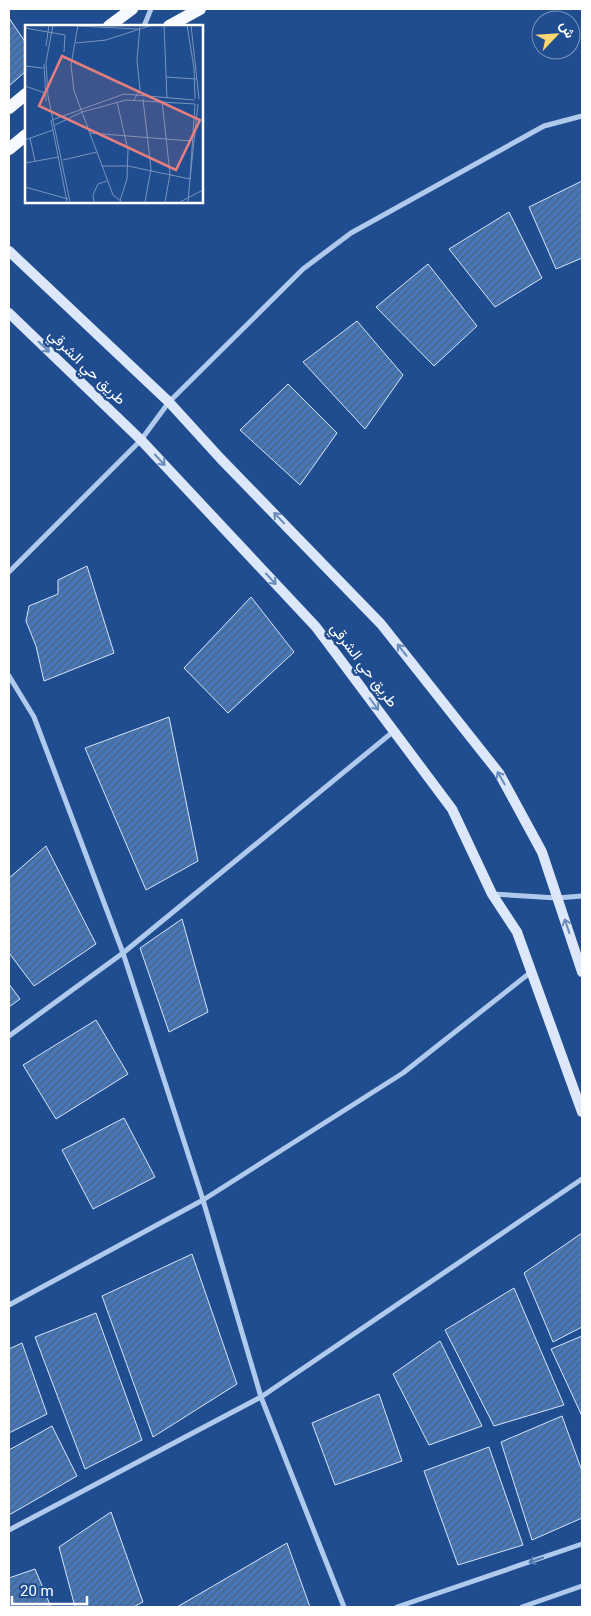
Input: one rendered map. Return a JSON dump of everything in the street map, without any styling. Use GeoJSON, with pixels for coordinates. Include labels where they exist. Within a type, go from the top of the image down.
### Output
{"type":"FeatureCollection","features":[{"type":"Feature","properties":{"kind":"main road"},"geometry":{"type":"LineString","coordinates":[[110,25],[132,9]]}},
{"type":"Feature","properties":{"kind":"main road"},"geometry":{"type":"LineString","coordinates":[[171,25],[200,9]]}},
{"type":"Feature","properties":{"kind":"main road"},"geometry":{"type":"LineString","coordinates":[[9,108],[25,95]]}},
{"type":"Feature","properties":{"kind":"main road"},"geometry":{"type":"LineString","coordinates":[[9,149],[25,136]]}},
{"type":"Feature","properties":{"kind":"street"},"geometry":{"type":"LineString","coordinates":[[144,25],[151,9]]}},
{"type":"Feature","properties":{"kind":"street"},"geometry":{"type":"LineString","coordinates":[[9,572],[141,440],[169,402],[303,269],[351,233],[544,126],[582,116]]}},
{"type":"Feature","properties":{"kind":"street"},"geometry":{"type":"LineString","coordinates":[[9,252],[169,402],[220,458],[382,624],[499,773],[542,852],[582,972]]}},
{"type":"Feature","properties":{"kind":"street","name":"طريق حي الشرقي"},"geometry":{"type":"LineString","coordinates":[[9,313],[141,440],[316,627],[452,809],[492,894],[517,932],[582,1112]]}},
{"type":"Feature","properties":{"kind":"street"},"geometry":{"type":"LineString","coordinates":[[9,676],[34,717],[123,953],[203,1200],[261,1397],[344,1607]]}},
{"type":"Feature","properties":{"kind":"street"},"geometry":{"type":"LineString","coordinates":[[9,1036],[123,953],[394,731]]}},
{"type":"Feature","properties":{"kind":"street"},"geometry":{"type":"LineString","coordinates":[[492,894],[558,898],[582,896]]}},
{"type":"Feature","properties":{"kind":"street"},"geometry":{"type":"LineString","coordinates":[[9,1304],[203,1200],[403,1073],[531,972]]}},
{"type":"Feature","properties":{"kind":"street"},"geometry":{"type":"LineString","coordinates":[[9,1530],[261,1397],[582,1179]]}},
{"type":"Feature","properties":{"kind":"street"},"geometry":{"type":"LineString","coordinates":[[397,1607],[582,1544]]}},
{"type":"Feature","properties":{"kind":"street"},"geometry":{"type":"LineString","coordinates":[[522,1607],[582,1586]]}},
{"type":"Feature","properties":{"kind":"building"},"geometry":{"type":"Polygon","coordinates":[[[9,18],[25,42],[25,72],[9,86],[9,18]]]}},
{"type":"Feature","properties":{"kind":"building"},"geometry":{"type":"Polygon","coordinates":[[[582,181],[582,258],[556,269],[529,207],[582,181]]]}},
{"type":"Feature","properties":{"kind":"building"},"geometry":{"type":"Polygon","coordinates":[[[509,212],[542,278],[495,307],[449,249],[509,212]]]}},
{"type":"Feature","properties":{"kind":"building"},"geometry":{"type":"Polygon","coordinates":[[[428,264],[477,326],[434,366],[376,307],[428,264]]]}},
{"type":"Feature","properties":{"kind":"building"},"geometry":{"type":"Polygon","coordinates":[[[357,321],[403,375],[365,429],[303,362],[357,321]]]}},
{"type":"Feature","properties":{"kind":"building"},"geometry":{"type":"Polygon","coordinates":[[[288,384],[337,433],[300,485],[240,430],[288,384]]]}},
{"type":"Feature","properties":{"kind":"building"},"geometry":{"type":"Polygon","coordinates":[[[87,566],[114,653],[44,681],[36,646],[26,621],[29,606],[58,594],[58,580],[87,566]]]}},
{"type":"Feature","properties":{"kind":"building"},"geometry":{"type":"Polygon","coordinates":[[[251,597],[294,652],[228,713],[184,668],[251,597]]]}},
{"type":"Feature","properties":{"kind":"building"},"geometry":{"type":"Polygon","coordinates":[[[169,717],[198,861],[146,890],[85,748],[169,717]]]}},
{"type":"Feature","properties":{"kind":"building"},"geometry":{"type":"Polygon","coordinates":[[[46,846],[96,944],[34,986],[9,953],[9,878],[46,846]]]}},
{"type":"Feature","properties":{"kind":"building"},"geometry":{"type":"Polygon","coordinates":[[[182,919],[208,1012],[169,1032],[140,948],[182,919]]]}},
{"type":"Feature","properties":{"kind":"building"},"geometry":{"type":"Polygon","coordinates":[[[9,984],[20,999],[9,1007],[9,984]]]}},
{"type":"Feature","properties":{"kind":"building"},"geometry":{"type":"Polygon","coordinates":[[[96,1020],[128,1074],[56,1119],[23,1065],[96,1020]]]}},
{"type":"Feature","properties":{"kind":"building"},"geometry":{"type":"Polygon","coordinates":[[[124,1118],[155,1177],[93,1209],[62,1150],[124,1118]]]}},
{"type":"Feature","properties":{"kind":"building"},"geometry":{"type":"Polygon","coordinates":[[[582,1233],[582,1327],[553,1342],[524,1273],[582,1233]]]}},
{"type":"Feature","properties":{"kind":"building"},"geometry":{"type":"Polygon","coordinates":[[[192,1254],[237,1384],[153,1437],[102,1296],[192,1254]]]}},
{"type":"Feature","properties":{"kind":"building"},"geometry":{"type":"Polygon","coordinates":[[[514,1288],[564,1405],[494,1426],[445,1330],[514,1288]]]}},
{"type":"Feature","properties":{"kind":"building"},"geometry":{"type":"Polygon","coordinates":[[[96,1313],[142,1440],[85,1469],[35,1337],[96,1313]]]}},
{"type":"Feature","properties":{"kind":"building"},"geometry":{"type":"Polygon","coordinates":[[[582,1336],[582,1416],[551,1349],[582,1336]]]}},
{"type":"Feature","properties":{"kind":"building"},"geometry":{"type":"Polygon","coordinates":[[[440,1341],[482,1426],[429,1445],[393,1374],[440,1341]]]}},
{"type":"Feature","properties":{"kind":"building"},"geometry":{"type":"Polygon","coordinates":[[[22,1343],[47,1414],[9,1433],[9,1349],[22,1343]]]}},
{"type":"Feature","properties":{"kind":"building"},"geometry":{"type":"Polygon","coordinates":[[[379,1394],[402,1461],[335,1485],[312,1423],[379,1394]]]}},
{"type":"Feature","properties":{"kind":"building"},"geometry":{"type":"Polygon","coordinates":[[[562,1416],[582,1471],[582,1518],[532,1540],[501,1442],[562,1416]]]}},
{"type":"Feature","properties":{"kind":"building"},"geometry":{"type":"Polygon","coordinates":[[[52,1426],[77,1476],[9,1515],[9,1450],[52,1426]]]}},
{"type":"Feature","properties":{"kind":"building"},"geometry":{"type":"Polygon","coordinates":[[[489,1447],[523,1545],[458,1565],[424,1471],[489,1447]]]}},
{"type":"Feature","properties":{"kind":"building"},"geometry":{"type":"Polygon","coordinates":[[[111,1512],[143,1602],[133,1607],[75,1607],[59,1547],[111,1512]]]}},
{"type":"Feature","properties":{"kind":"building"},"geometry":{"type":"Polygon","coordinates":[[[287,1543],[310,1607],[177,1607],[287,1543]]]}},
{"type":"Feature","properties":{"kind":"building"},"geometry":{"type":"Polygon","coordinates":[[[35,1569],[51,1607],[9,1607],[9,1578],[35,1569]]]}}]}
